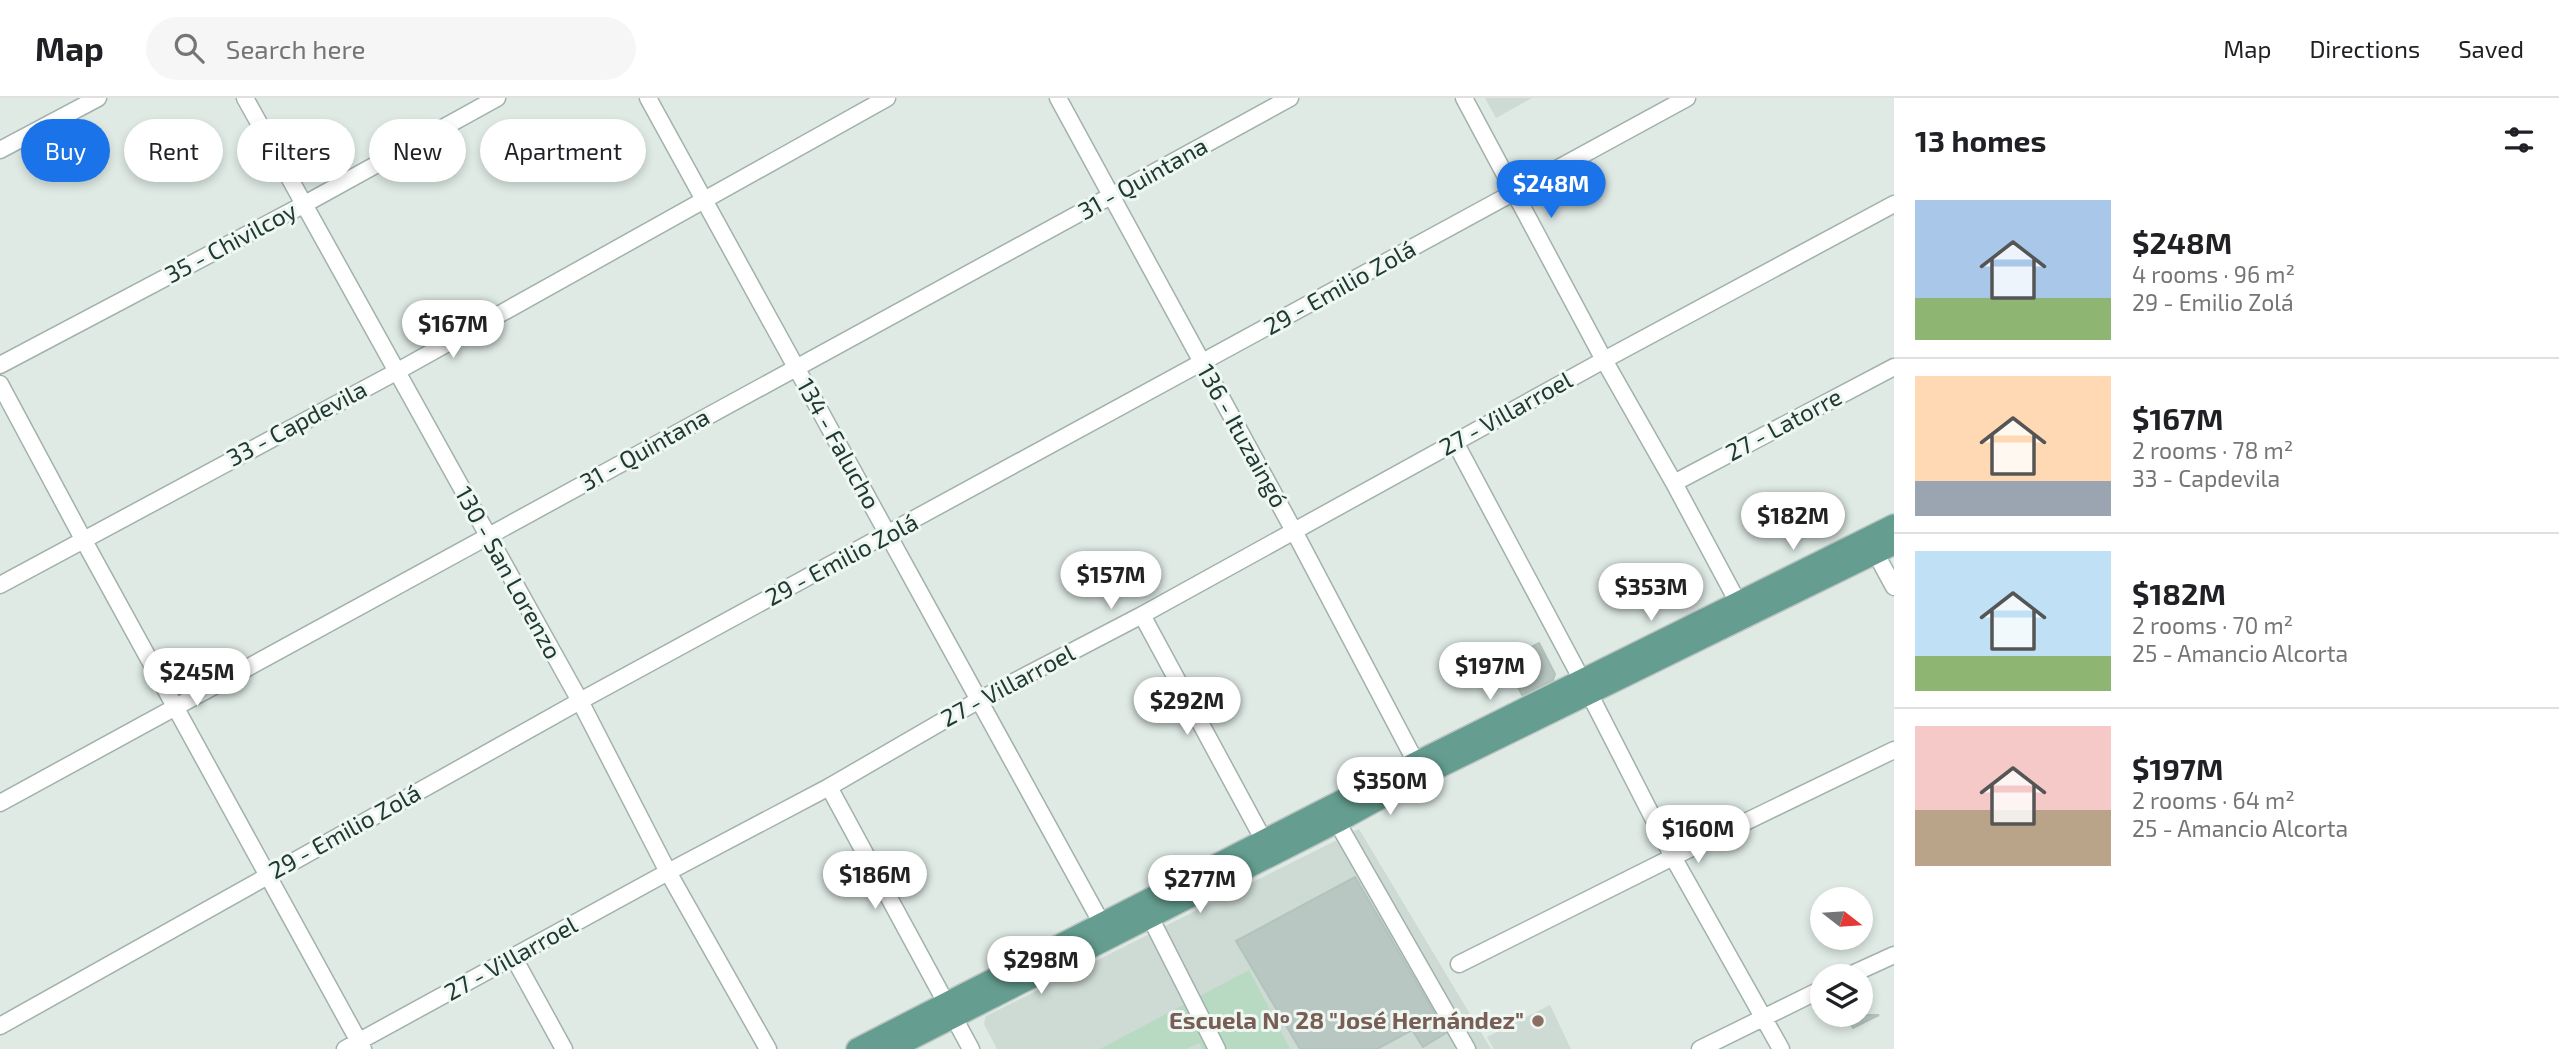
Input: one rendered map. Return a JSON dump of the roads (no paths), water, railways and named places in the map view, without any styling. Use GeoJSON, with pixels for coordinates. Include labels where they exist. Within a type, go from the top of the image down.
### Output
{"type":"FeatureCollection","features":[{"type":"Feature","properties":{"kind":"main road"},"geometry":{"type":"LineString","coordinates":[[857,1049],[949,1010],[1420,769],[1879,545],[1894,525]]}},
{"type":"Feature","properties":{"kind":"main road"},"geometry":{"type":"LineString","coordinates":[[1106,931],[1150,917],[1268,849],[1337,822],[1420,769]]}},
{"type":"Feature","properties":{"kind":"main road"},"geometry":{"type":"LineString","coordinates":[[891,1049],[949,1010]]}},
{"type":"Feature","properties":{"kind":"street"},"geometry":{"type":"LineString","coordinates":[[0,150],[98,98]]}},
{"type":"Feature","properties":{"kind":"street","name":"130 - San Lorenzo"},"geometry":{"type":"LineString","coordinates":[[245,98],[580,701],[668,872],[768,1049]]}},
{"type":"Feature","properties":{"kind":"street","name":"35 - Chivilcoy"},"geometry":{"type":"LineString","coordinates":[[0,365],[303,205],[497,98]]}},
{"type":"Feature","properties":{"kind":"street","name":"134 - Falucho"},"geometry":{"type":"LineString","coordinates":[[648,98],[1106,931]]}},
{"type":"Feature","properties":{"kind":"street","name":"33 - Capdevila"},"geometry":{"type":"LineString","coordinates":[[0,585],[396,372],[703,198],[887,98]]}},
{"type":"Feature","properties":{"kind":"street","name":"136 - Ituzaingó"},"geometry":{"type":"LineString","coordinates":[[1058,98],[1294,531],[1420,769]]}},
{"type":"Feature","properties":{"kind":"street","name":"31 - Quintana"},"geometry":{"type":"LineString","coordinates":[[0,803],[1290,98]]}},
{"type":"Feature","properties":{"kind":"street"},"geometry":{"type":"LineString","coordinates":[[1464,98],[1604,360],[1743,611]]}},
{"type":"Feature","properties":{"kind":"street","name":"29 - Emilio Zolá"},"geometry":{"type":"LineString","coordinates":[[0,1026],[580,701],[1687,98]]}},
{"type":"Feature","properties":{"kind":"street","name":"27 - Villarroel"},"geometry":{"type":"LineString","coordinates":[[355,1046],[668,872],[829,787],[979,700],[1142,615],[1604,360],[1894,204]]}},
{"type":"Feature","properties":{"kind":"street","name":"27 - Latorre"},"geometry":{"type":"LineString","coordinates":[[1674,483],[1894,367]]}},
{"type":"Feature","properties":{"kind":"street"},"geometry":{"type":"LineString","coordinates":[[0,384],[268,875],[355,1046]]}},
{"type":"Feature","properties":{"kind":"street"},"geometry":{"type":"LineString","coordinates":[[1455,442],[1673,857],[1781,1049]]}},
{"type":"Feature","properties":{"kind":"street"},"geometry":{"type":"LineString","coordinates":[[1879,545],[1894,587]]}},
{"type":"Feature","properties":{"kind":"street"},"geometry":{"type":"LineString","coordinates":[[1142,615],[1268,849]]}},
{"type":"Feature","properties":{"kind":"street"},"geometry":{"type":"LineString","coordinates":[[1459,964],[1894,750]]}},
{"type":"Feature","properties":{"kind":"street"},"geometry":{"type":"LineString","coordinates":[[829,787],[971,1049]]}},
{"type":"Feature","properties":{"kind":"street"},"geometry":{"type":"LineString","coordinates":[[1337,822],[1467,1049]]}},
{"type":"Feature","properties":{"kind":"street"},"geometry":{"type":"LineString","coordinates":[[1150,917],[1217,1049]]}},
{"type":"Feature","properties":{"kind":"street"},"geometry":{"type":"LineString","coordinates":[[1873,965],[1894,955]]}},
{"type":"Feature","properties":{"kind":"street"},"geometry":{"type":"LineString","coordinates":[[514,958],[564,1049]]}},
{"type":"Feature","properties":{"kind":"street"},"geometry":{"type":"LineString","coordinates":[[1700,1049],[1810,995]]}},
{"type":"Feature","properties":{"kind":"place","name":"Escuela Nº 28 \"José Hernández\""},"geometry":{"type":"Point","coordinates":[1538,1021]}}]}
